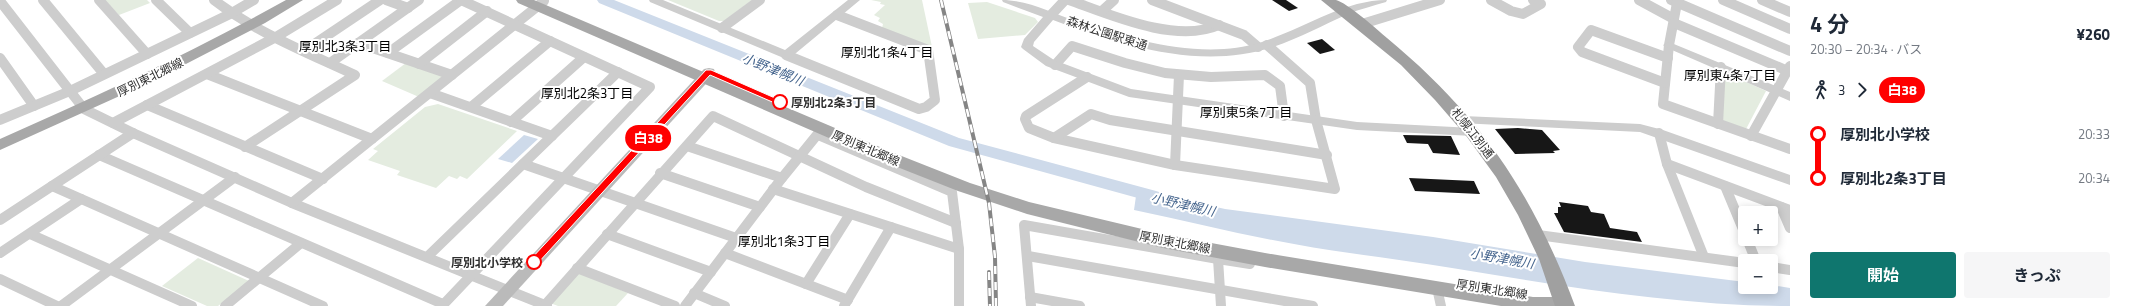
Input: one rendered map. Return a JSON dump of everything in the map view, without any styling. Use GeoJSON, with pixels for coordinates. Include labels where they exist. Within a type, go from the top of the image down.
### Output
{"type":"FeatureCollection","features":[{"type":"Feature","properties":{"kind":"highway","name":"札幌江別通"},"geometry":{"type":"LineString","coordinates":[[1328,0],[1362,24],[1412,65],[1468,126],[1497,164],[1539,238],[1568,305]]}},
{"type":"Feature","properties":{"kind":"main road","name":"厚別東北郷線"},"geometry":{"type":"LineString","coordinates":[[0,145],[84,109],[252,25],[296,0]]}},
{"type":"Feature","properties":{"kind":"main road","name":"厚別東北郷線"},"geometry":{"type":"LineString","coordinates":[[523,0],[542,2],[706,75],[893,151],[966,180],[1030,200],[1156,231],[1531,295],[1568,305]]}},
{"type":"Feature","properties":{"kind":"main road","name":"厚別東北郷線"},"geometry":{"type":"LineString","coordinates":[[706,75],[820,132],[964,187],[1027,208],[1163,241],[1265,260],[1533,304],[1568,305]]}},
{"type":"Feature","properties":{"kind":"main road"},"geometry":{"type":"LineString","coordinates":[[493,306],[706,75]]}},
{"type":"Feature","properties":{"kind":"street"},"geometry":{"type":"LineString","coordinates":[[43,0],[104,74]]}},
{"type":"Feature","properties":{"kind":"street"},"geometry":{"type":"LineString","coordinates":[[99,0],[148,54]]}},
{"type":"Feature","properties":{"kind":"street"},"geometry":{"type":"LineString","coordinates":[[156,0],[190,33]]}},
{"type":"Feature","properties":{"kind":"street"},"geometry":{"type":"LineString","coordinates":[[214,0],[230,14],[355,75],[245,147]]}},
{"type":"Feature","properties":{"kind":"street"},"geometry":{"type":"LineString","coordinates":[[0,120],[70,91],[230,14],[254,0]]}},
{"type":"Feature","properties":{"kind":"street"},"geometry":{"type":"LineString","coordinates":[[112,123],[276,37],[337,0]]}},
{"type":"Feature","properties":{"kind":"street"},"geometry":{"type":"LineString","coordinates":[[304,51],[380,0]]}},
{"type":"Feature","properties":{"kind":"street"},"geometry":{"type":"LineString","coordinates":[[386,0],[408,8]]}},
{"type":"Feature","properties":{"kind":"street"},"geometry":{"type":"LineString","coordinates":[[330,63],[419,0]]}},
{"type":"Feature","properties":{"kind":"street"},"geometry":{"type":"LineString","coordinates":[[99,155],[442,305],[472,276],[650,87],[488,11],[461,0],[388,53]]}},
{"type":"Feature","properties":{"kind":"street"},"geometry":{"type":"LineString","coordinates":[[654,0],[919,109],[926,107],[935,100],[928,50],[837,15]]}},
{"type":"Feature","properties":{"kind":"street"},"geometry":{"type":"LineString","coordinates":[[722,28],[760,0]]}},
{"type":"Feature","properties":{"kind":"street"},"geometry":{"type":"LineString","coordinates":[[786,55],[855,0]]}},
{"type":"Feature","properties":{"kind":"street","name":"森林公園駅東通"},"geometry":{"type":"LineString","coordinates":[[1007,0],[1127,42],[1162,50],[1202,52],[1237,51],[1281,41],[1345,12],[1382,0]]}},
{"type":"Feature","properties":{"kind":"street"},"geometry":{"type":"LineString","coordinates":[[1065,0],[1026,45],[1055,65],[1128,93],[1357,126],[1640,128],[1659,133],[1790,180]]}},
{"type":"Feature","properties":{"kind":"street"},"geometry":{"type":"LineString","coordinates":[[1069,0],[1142,24],[1170,30],[1209,31],[1219,26]]}},
{"type":"Feature","properties":{"kind":"street"},"geometry":{"type":"LineString","coordinates":[[1102,11],[1114,0]]}},
{"type":"Feature","properties":{"kind":"street"},"geometry":{"type":"LineString","coordinates":[[1087,77],[1026,116],[1025,119],[1029,128],[1054,138],[1175,165],[1336,189],[1316,120],[1310,83],[1263,46],[1246,36],[1152,0]]}},
{"type":"Feature","properties":{"kind":"street"},"geometry":{"type":"LineString","coordinates":[[1362,24],[1440,0]]}},
{"type":"Feature","properties":{"kind":"street"},"geometry":{"type":"LineString","coordinates":[[1491,0],[1512,11],[1523,14],[1541,4],[1533,0]]}},
{"type":"Feature","properties":{"kind":"street"},"geometry":{"type":"LineString","coordinates":[[1639,0],[1674,21],[1789,68],[1777,92],[1751,136]]}},
{"type":"Feature","properties":{"kind":"street"},"geometry":{"type":"LineString","coordinates":[[1723,0],[1790,29]]}},
{"type":"Feature","properties":{"kind":"street"},"geometry":{"type":"LineString","coordinates":[[1762,0],[1790,12]]}},
{"type":"Feature","properties":{"kind":"street"},"geometry":{"type":"LineString","coordinates":[[0,1],[84,109],[134,133],[292,203],[509,290],[545,306],[607,234],[636,203],[660,173],[687,146],[713,116],[866,187],[956,222]]}},
{"type":"Feature","properties":{"kind":"street"},"geometry":{"type":"LineString","coordinates":[[292,203],[542,2]]}},
{"type":"Feature","properties":{"kind":"street"},"geometry":{"type":"LineString","coordinates":[[1790,51],[1674,2],[1674,21],[1669,45],[1663,104],[1790,149]]}},
{"type":"Feature","properties":{"kind":"street"},"geometry":{"type":"LineString","coordinates":[[419,64],[488,11]]}},
{"type":"Feature","properties":{"kind":"street"},"geometry":{"type":"LineString","coordinates":[[1665,83],[1582,52],[1578,47],[1591,30],[1668,58]]}},
{"type":"Feature","properties":{"kind":"street"},"geometry":{"type":"LineString","coordinates":[[471,107],[550,41]]}},
{"type":"Feature","properties":{"kind":"street"},"geometry":{"type":"LineString","coordinates":[[358,43],[452,75]]}},
{"type":"Feature","properties":{"kind":"street"},"geometry":{"type":"LineString","coordinates":[[1669,45],[1790,97]]}},
{"type":"Feature","properties":{"kind":"street"},"geometry":{"type":"LineString","coordinates":[[1055,65],[1072,46],[1126,64],[1179,75],[1233,77],[1265,75],[1280,86],[1284,116]]}},
{"type":"Feature","properties":{"kind":"street"},"geometry":{"type":"LineString","coordinates":[[511,122],[584,57]]}},
{"type":"Feature","properties":{"kind":"street"},"geometry":{"type":"LineString","coordinates":[[0,59],[34,106]]}},
{"type":"Feature","properties":{"kind":"street"},"geometry":{"type":"LineString","coordinates":[[1718,124],[1721,67]]}},
{"type":"Feature","properties":{"kind":"street"},"geometry":{"type":"LineString","coordinates":[[427,257],[618,72]]}},
{"type":"Feature","properties":{"kind":"street"},"geometry":{"type":"LineString","coordinates":[[207,74],[299,112],[372,139]]}},
{"type":"Feature","properties":{"kind":"street"},"geometry":{"type":"LineString","coordinates":[[1175,165],[1179,75]]}},
{"type":"Feature","properties":{"kind":"street"},"geometry":{"type":"LineString","coordinates":[[430,93],[552,136]]}},
{"type":"Feature","properties":{"kind":"street"},"geometry":{"type":"LineString","coordinates":[[147,105],[323,179]]}},
{"type":"Feature","properties":{"kind":"street"},"geometry":{"type":"LineString","coordinates":[[1054,138],[1091,114],[1110,120],[1177,132],[1327,155]]}},
{"type":"Feature","properties":{"kind":"street"},"geometry":{"type":"LineString","coordinates":[[685,306],[773,189],[820,132],[952,192],[959,249],[959,306]]}},
{"type":"Feature","properties":{"kind":"street"},"geometry":{"type":"LineString","coordinates":[[1,219],[134,133]]}},
{"type":"Feature","properties":{"kind":"street"},"geometry":{"type":"LineString","coordinates":[[1659,133],[1667,164],[1704,258]]}},
{"type":"Feature","properties":{"kind":"street"},"geometry":{"type":"LineString","coordinates":[[687,146],[782,178]]}},
{"type":"Feature","properties":{"kind":"street"},"geometry":{"type":"LineString","coordinates":[[523,164],[736,238]]}},
{"type":"Feature","properties":{"kind":"street"},"geometry":{"type":"LineString","coordinates":[[1667,164],[1786,208],[1790,228]]}},
{"type":"Feature","properties":{"kind":"street"},"geometry":{"type":"LineString","coordinates":[[660,173],[760,207]]}},
{"type":"Feature","properties":{"kind":"street"},"geometry":{"type":"LineString","coordinates":[[61,306],[235,177]]}},
{"type":"Feature","properties":{"kind":"street"},"geometry":{"type":"LineString","coordinates":[[52,186],[323,306]]}},
{"type":"Feature","properties":{"kind":"street"},"geometry":{"type":"LineString","coordinates":[[1725,186],[1738,217]]}},
{"type":"Feature","properties":{"kind":"street"},"geometry":{"type":"LineString","coordinates":[[773,189],[959,249]]}},
{"type":"Feature","properties":{"kind":"street"},"geometry":{"type":"LineString","coordinates":[[0,254],[82,199]]}},
{"type":"Feature","properties":{"kind":"street"},"geometry":{"type":"LineString","coordinates":[[806,284],[850,214]]}},
{"type":"Feature","properties":{"kind":"street"},"geometry":{"type":"LineString","coordinates":[[1080,306],[1030,302],[1028,256],[1024,225],[1218,259],[1254,264],[1261,263],[1265,260]]}},
{"type":"Feature","properties":{"kind":"street"},"geometry":{"type":"LineString","coordinates":[[725,254],[806,284],[846,303],[891,227]]}},
{"type":"Feature","properties":{"kind":"street"},"geometry":{"type":"LineString","coordinates":[[30,234],[192,306]]}},
{"type":"Feature","properties":{"kind":"street"},"geometry":{"type":"LineString","coordinates":[[607,234],[711,272]]}},
{"type":"Feature","properties":{"kind":"street"},"geometry":{"type":"LineString","coordinates":[[1539,238],[1738,262]]}},
{"type":"Feature","properties":{"kind":"street"},"geometry":{"type":"LineString","coordinates":[[225,306],[258,277],[302,243]]}},
{"type":"Feature","properties":{"kind":"street"},"geometry":{"type":"LineString","coordinates":[[1028,256],[1313,306]]}},
{"type":"Feature","properties":{"kind":"street"},"geometry":{"type":"LineString","coordinates":[[1218,259],[1221,306]]}},
{"type":"Feature","properties":{"kind":"street"},"geometry":{"type":"LineString","coordinates":[[577,268],[675,306]]}},
{"type":"Feature","properties":{"kind":"street"},"geometry":{"type":"LineString","coordinates":[[1778,268],[1790,270]]}},
{"type":"Feature","properties":{"kind":"street"},"geometry":{"type":"LineString","coordinates":[[0,279],[56,306]]}},
{"type":"Feature","properties":{"kind":"street"},"geometry":{"type":"LineString","coordinates":[[1437,288],[1441,306]]}},
{"type":"Feature","properties":{"kind":"street"},"geometry":{"type":"LineString","coordinates":[[694,293],[725,306]]}},
{"type":"Feature","properties":{"kind":"shaded area"},"geometry":{"type":"Polygon","coordinates":[[[105,0],[147,0],[150,3],[119,15],[105,0]]]}},
{"type":"Feature","properties":{"kind":"shaded area"},"geometry":{"type":"Polygon","coordinates":[[[668,0],[752,0],[724,21],[719,21],[668,0]]]}},
{"type":"Feature","properties":{"kind":"shaded area"},"geometry":{"type":"Polygon","coordinates":[[[871,0],[922,0],[932,47],[882,28],[883,24],[878,21],[880,18],[874,15],[885,5],[880,4],[881,2],[871,0]]]}},
{"type":"Feature","properties":{"kind":"shaded area"},"geometry":{"type":"Polygon","coordinates":[[[987,2],[1035,18],[1038,22],[1025,35],[978,39],[968,3],[987,2]]]}},
{"type":"Feature","properties":{"kind":"shaded area"},"geometry":{"type":"Polygon","coordinates":[[[406,63],[444,77],[419,97],[382,81],[406,63]]]}},
{"type":"Feature","properties":{"kind":"shaded area"},"geometry":{"type":"Polygon","coordinates":[[[1724,72],[1766,91],[1745,131],[1722,122],[1724,72]]]}},
{"type":"Feature","properties":{"kind":"shaded area"},"geometry":{"type":"Polygon","coordinates":[[[438,104],[517,131],[467,179],[460,176],[457,179],[449,176],[436,188],[397,175],[400,171],[368,160],[378,151],[373,149],[425,107],[438,104]]]}},
{"type":"Feature","properties":{"kind":"shaded area"},"geometry":{"type":"Polygon","coordinates":[[[198,258],[249,281],[218,306],[207,306],[162,286],[198,258]]]}},
{"type":"Feature","properties":{"kind":"shaded area"},"geometry":{"type":"Polygon","coordinates":[[[577,272],[628,293],[616,306],[558,306],[550,303],[577,272]]]}},
{"type":"Feature","properties":{"kind":"water"},"geometry":{"type":"Polygon","coordinates":[[[524,135],[538,139],[512,163],[498,159],[524,135]]]}},
{"type":"Feature","properties":{"kind":"water"},"geometry":{"type":"Polygon","coordinates":[[[1137,189],[1225,209],[1433,237],[1585,262],[1738,281],[1738,294],[1778,294],[1778,286],[1790,288],[1790,306],[1706,303],[1663,299],[1536,282],[1294,244],[1134,210],[1137,189]]]}},
{"type":"Feature","properties":{"kind":"building"},"geometry":{"type":"Polygon","coordinates":[[[1272,0],[1286,0],[1298,8],[1289,11],[1272,0]]]}},
{"type":"Feature","properties":{"kind":"building"},"geometry":{"type":"Polygon","coordinates":[[[1322,39],[1335,50],[1320,54],[1307,43],[1322,39]]]}},
{"type":"Feature","properties":{"kind":"building"},"geometry":{"type":"Polygon","coordinates":[[[1518,128],[1542,130],[1560,150],[1553,151],[1555,153],[1515,154],[1495,129],[1518,128]]]}},
{"type":"Feature","properties":{"kind":"building"},"geometry":{"type":"Polygon","coordinates":[[[1403,135],[1451,136],[1460,155],[1433,153],[1428,144],[1407,143],[1403,135]]]}},
{"type":"Feature","properties":{"kind":"building"},"geometry":{"type":"Polygon","coordinates":[[[1409,178],[1474,181],[1480,194],[1415,191],[1409,178]]]}},
{"type":"Feature","properties":{"kind":"building"},"geometry":{"type":"Polygon","coordinates":[[[1559,202],[1588,206],[1591,212],[1604,214],[1610,228],[1637,232],[1642,242],[1564,232],[1554,213],[1558,213],[1558,207],[1561,207],[1559,202]]]}},
{"type":"Feature","properties":{"kind":"waterway","name":"小野津幌川"},"geometry":{"type":"LineString","coordinates":[[603,0],[954,142],[1156,197]]}},
{"type":"Feature","properties":{"kind":"railway"},"geometry":{"type":"LineString","coordinates":[[941,0],[989,203],[995,257],[996,306]]}},
{"type":"Feature","properties":{"kind":"railway"},"geometry":{"type":"LineString","coordinates":[[989,272],[990,306]]}},
{"type":"Feature","properties":{"kind":"bus line","name":"白38"},"geometry":{"type":"LineString","coordinates":[[534,262],[709,72],[780,102]]}},
{"type":"Feature","properties":{"kind":"place","name":"厚別北2条3丁目"},"geometry":{"type":"Point","coordinates":[780,102]}},
{"type":"Feature","properties":{"kind":"place","name":"厚別北小学校"},"geometry":{"type":"Point","coordinates":[534,262]}},
{"type":"Feature","properties":{"kind":"district","name":"厚別北3条3丁目"},"geometry":{"type":"Point","coordinates":[345,46]}},
{"type":"Feature","properties":{"kind":"district","name":"厚別北1条4丁目"},"geometry":{"type":"Point","coordinates":[887,52]}},
{"type":"Feature","properties":{"kind":"district","name":"厚別東4条7丁目"},"geometry":{"type":"Point","coordinates":[1730,75]}},
{"type":"Feature","properties":{"kind":"district","name":"厚別北2条3丁目"},"geometry":{"type":"Point","coordinates":[587,93]}},
{"type":"Feature","properties":{"kind":"district","name":"厚別東5条7丁目"},"geometry":{"type":"Point","coordinates":[1246,112]}},
{"type":"Feature","properties":{"kind":"district","name":"厚別北1条3丁目"},"geometry":{"type":"Point","coordinates":[784,241]}}]}
